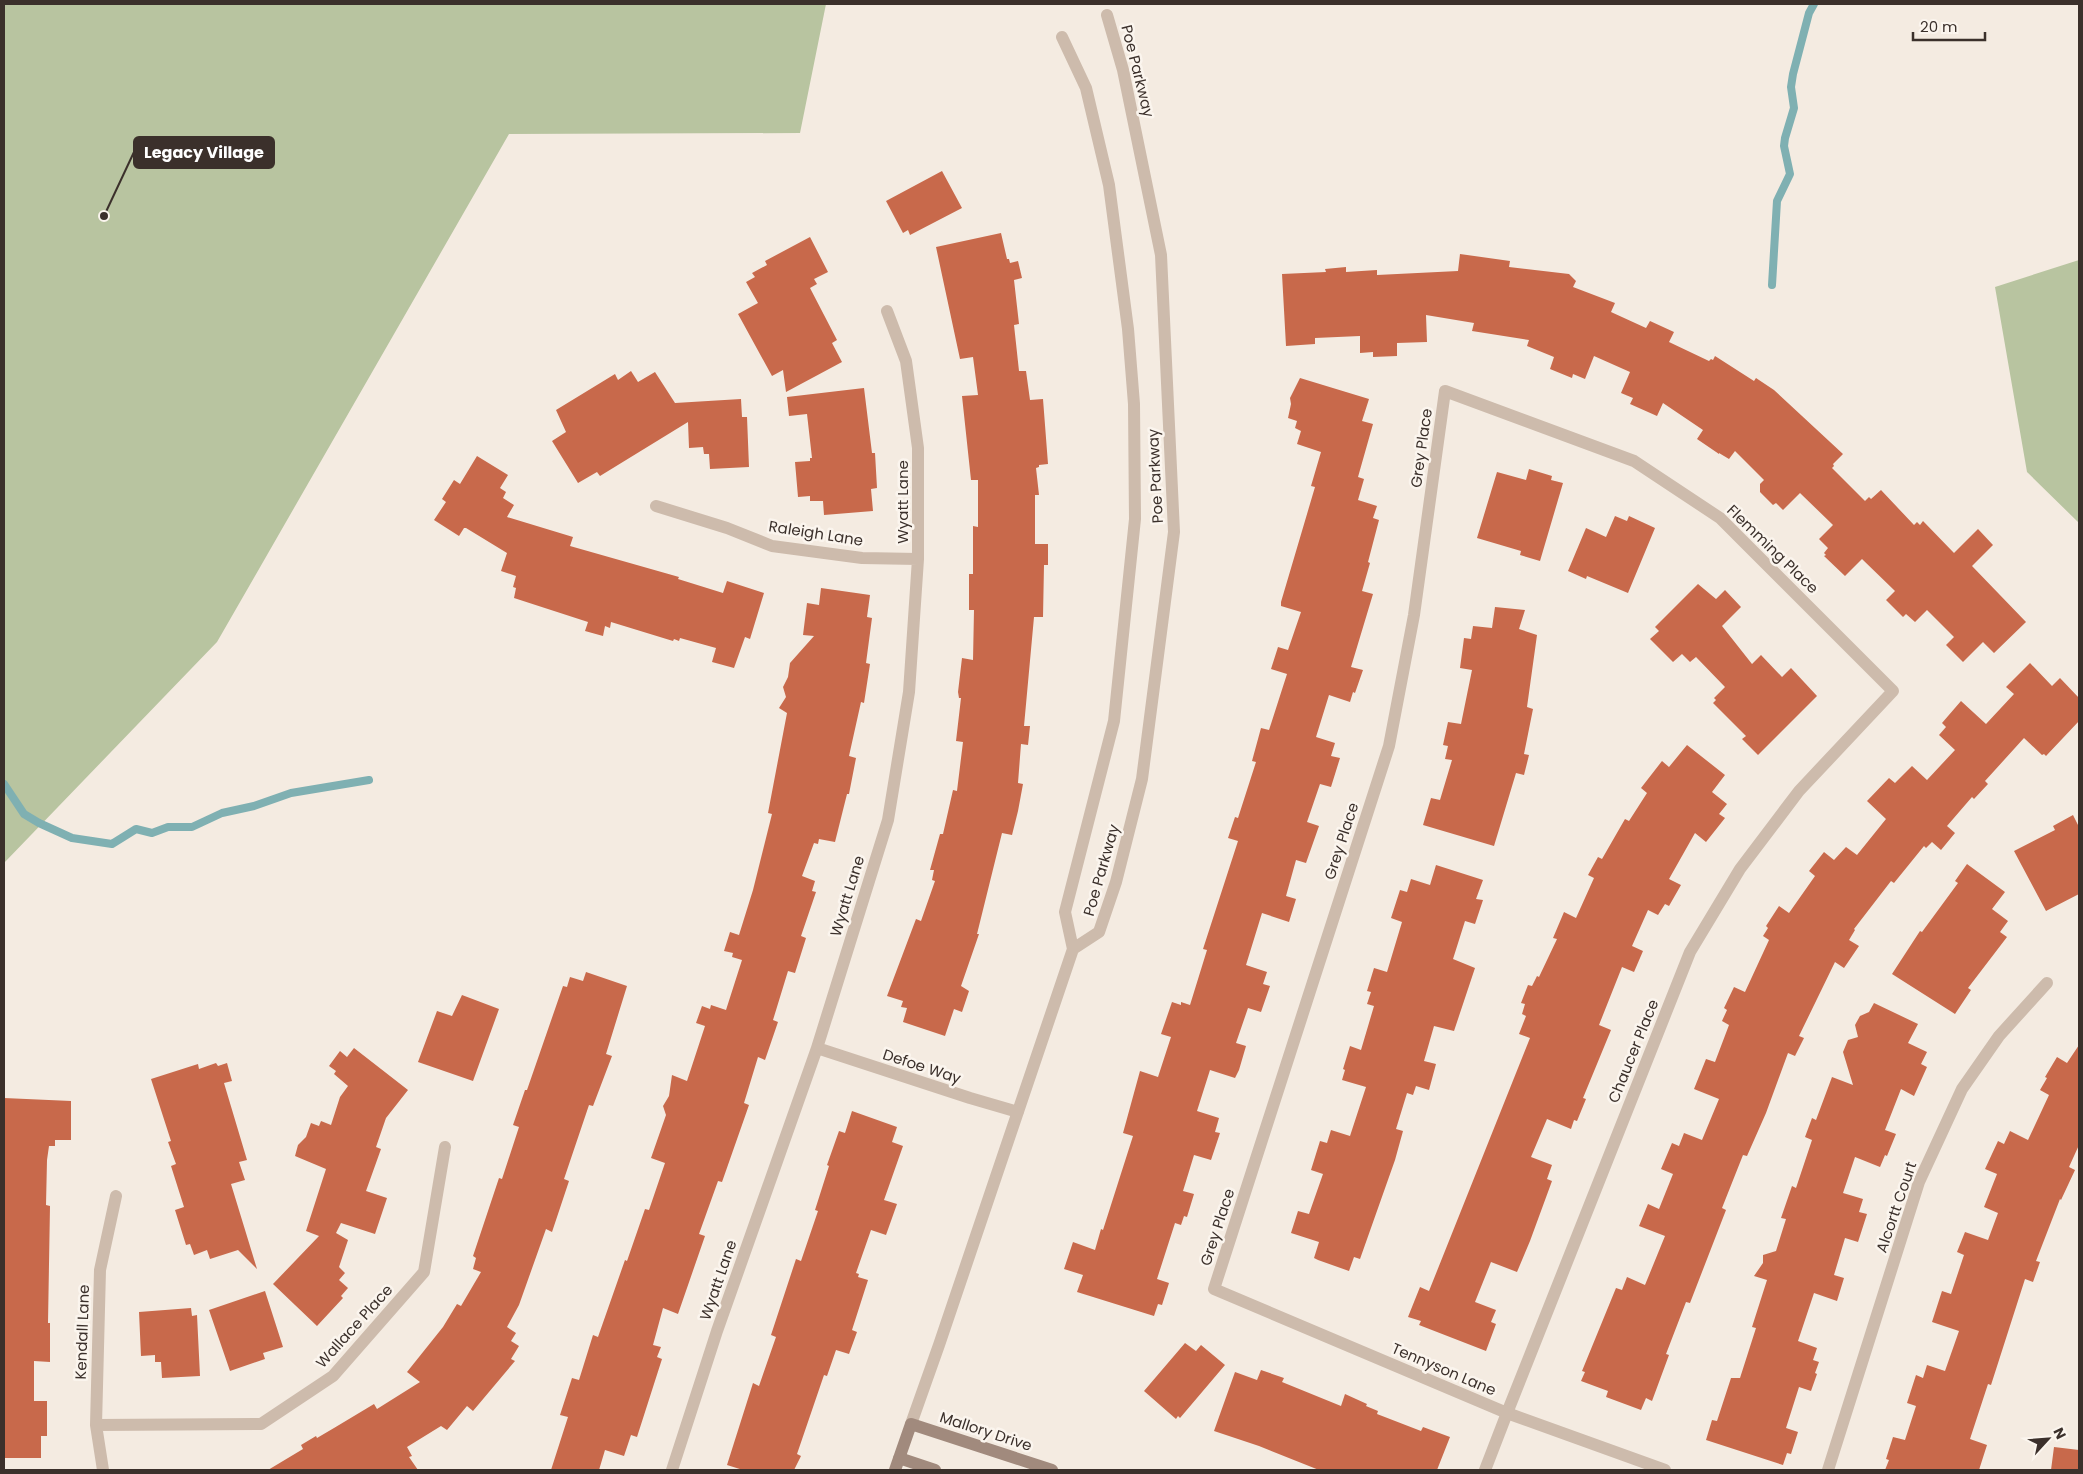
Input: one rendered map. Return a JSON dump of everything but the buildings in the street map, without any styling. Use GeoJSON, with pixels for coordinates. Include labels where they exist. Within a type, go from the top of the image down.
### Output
{"type":"FeatureCollection","features":[{"type":"Feature","properties":{"kind":"main road"},"geometry":{"type":"LineString","coordinates":[[911,1424],[897,1464],[935,1470]]}},
{"type":"Feature","properties":{"kind":"main road","name":"Mallory Drive"},"geometry":{"type":"LineString","coordinates":[[911,1424],[1052,1470]]}},
{"type":"Feature","properties":{"kind":"street","name":"Poe Parkway"},"geometry":{"type":"LineString","coordinates":[[1062,37],[1086,88],[1109,185],[1128,329],[1134,413],[1135,519],[1114,721],[1065,912],[1073,949],[1099,932],[1116,882],[1137,802],[1142,779],[1174,532],[1161,256],[1123,70],[1107,15]]}},
{"type":"Feature","properties":{"kind":"street","name":"Wyatt Lane"},"geometry":{"type":"LineString","coordinates":[[672,1470],[717,1331],[817,1048],[888,820],[909,692],[918,559],[918,448],[906,362],[888,311]]}},
{"type":"Feature","properties":{"kind":"street","name":"Flemming Place"},"geometry":{"type":"LineString","coordinates":[[1445,391],[1634,460],[1720,518],[1893,691]]}},
{"type":"Feature","properties":{"kind":"street","name":"Grey Place"},"geometry":{"type":"LineString","coordinates":[[1214,1289],[1389,746],[1414,615],[1445,391]]}},
{"type":"Feature","properties":{"kind":"street","name":"Raleigh Lane"},"geometry":{"type":"LineString","coordinates":[[656,506],[727,528],[772,546],[862,558],[918,559]]}},
{"type":"Feature","properties":{"kind":"street","name":"Chaucer Place"},"geometry":{"type":"LineString","coordinates":[[1485,1470],[1690,952],[1740,869],[1799,791],[1893,691]]}},
{"type":"Feature","properties":{"kind":"street"},"geometry":{"type":"LineString","coordinates":[[911,1424],[1073,949]]}},
{"type":"Feature","properties":{"kind":"street","name":"Alcortt Court"},"geometry":{"type":"LineString","coordinates":[[1828,1470],[1919,1182],[1962,1089],[1999,1036],[2048,983]]}},
{"type":"Feature","properties":{"kind":"street","name":"Defoe Way"},"geometry":{"type":"LineString","coordinates":[[817,1048],[1018,1112]]}},
{"type":"Feature","properties":{"kind":"street","name":"Wallace Place"},"geometry":{"type":"LineString","coordinates":[[96,1425],[262,1424],[333,1376],[424,1272],[445,1147]]}},
{"type":"Feature","properties":{"kind":"street","name":"Kendall Lane"},"geometry":{"type":"LineString","coordinates":[[103,1470],[96,1425],[100,1270],[116,1196]]}},
{"type":"Feature","properties":{"kind":"street","name":"Tennyson Lane"},"geometry":{"type":"LineString","coordinates":[[1214,1289],[1507,1413],[1665,1470]]}},
{"type":"Feature","properties":{"kind":"green space"},"geometry":{"type":"Polygon","coordinates":[[[4,4],[826,4],[800,133],[509,134],[217,642],[4,863],[4,4]]]}},
{"type":"Feature","properties":{"kind":"green space"},"geometry":{"type":"Polygon","coordinates":[[[2079,260],[2079,523],[2027,472],[1995,287],[2079,260]]]}},
{"type":"Feature","properties":{"kind":"waterway"},"geometry":{"type":"LineString","coordinates":[[1772,285],[1777,201],[1790,174],[1784,146],[1794,108],[1791,87],[1809,13],[1814,4]]}},
{"type":"Feature","properties":{"kind":"waterway"},"geometry":{"type":"LineString","coordinates":[[4,784],[24,814],[39,823],[72,838],[112,844],[136,829],[152,833],[168,827],[192,827],[222,813],[254,806],[291,793],[369,780]]}},
{"type":"Feature","properties":{"kind":"place","name":"Legacy Village"},"geometry":{"type":"Point","coordinates":[104,216]}}]}
